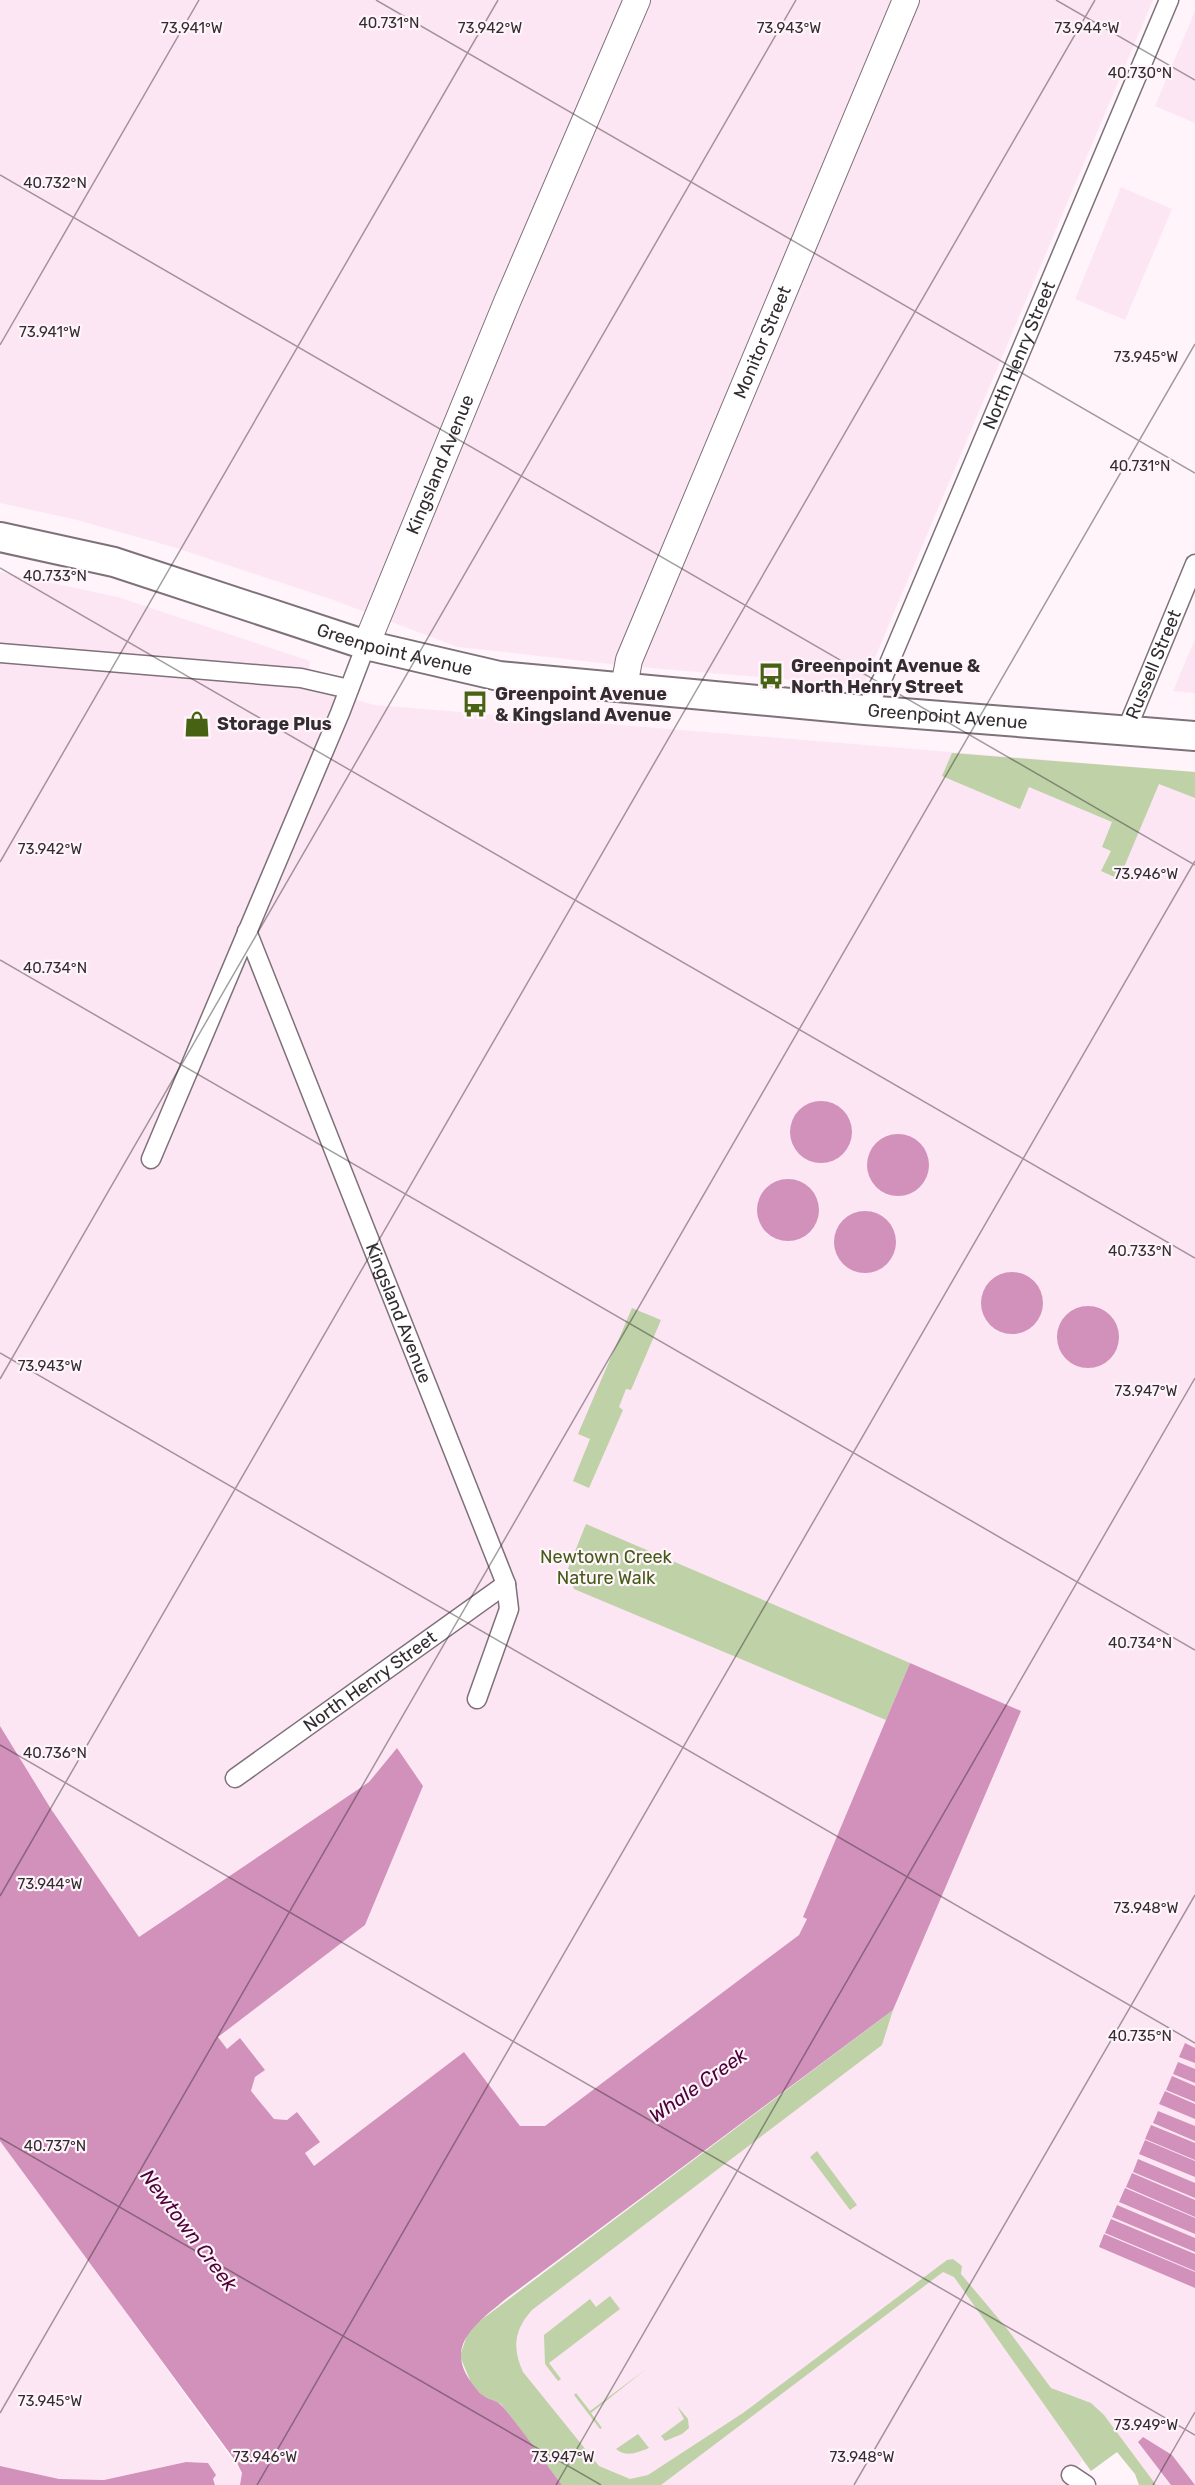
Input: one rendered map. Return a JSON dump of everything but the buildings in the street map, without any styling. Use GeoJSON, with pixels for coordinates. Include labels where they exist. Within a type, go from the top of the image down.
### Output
{"type":"FeatureCollection","features":[{"type":"Feature","properties":{"kind":"main road","name":"Kingsland Avenue"},"geometry":{"type":"LineString","coordinates":[[366,645],[510,296],[637,0]]}},
{"type":"Feature","properties":{"kind":"main road","name":"Monitor Street"},"geometry":{"type":"LineString","coordinates":[[624,687],[628,660],[906,0]]}},
{"type":"Feature","properties":{"kind":"main road","name":"Greenpoint Avenue"},"geometry":{"type":"LineString","coordinates":[[0,537],[82,554],[168,579],[366,645],[499,676],[865,710],[1195,736]]}},
{"type":"Feature","properties":{"kind":"street","name":"North Henry Street"},"geometry":{"type":"LineString","coordinates":[[865,710],[887,669],[1169,0]]}},
{"type":"Feature","properties":{"kind":"street","name":"Russell Street"},"geometry":{"type":"LineString","coordinates":[[1126,730],[1195,564]]}},
{"type":"Feature","properties":{"kind":"street","name":"Kingsland Avenue"},"geometry":{"type":"LineString","coordinates":[[151,1159],[366,645]]}},
{"type":"Feature","properties":{"kind":"street"},"geometry":{"type":"LineString","coordinates":[[0,653],[301,678],[349,689]]}},
{"type":"Feature","properties":{"kind":"street","name":"Kingsland Avenue"},"geometry":{"type":"LineString","coordinates":[[247,931],[506,1584],[509,1609],[477,1699]]}},
{"type":"Feature","properties":{"kind":"street","name":"North Henry Street"},"geometry":{"type":"LineString","coordinates":[[235,1778],[506,1584]]}},
{"type":"Feature","properties":{"kind":"shaded area"},"geometry":{"type":"Polygon","coordinates":[[[0,0],[1153,0],[863,686],[627,666],[458,647],[333,600],[173,547],[77,520],[0,503],[0,0]]]}},
{"type":"Feature","properties":{"kind":"shaded area"},"geometry":{"type":"Polygon","coordinates":[[[1195,11],[1195,123],[1155,106],[1195,11]]]}},
{"type":"Feature","properties":{"kind":"shaded area"},"geometry":{"type":"Polygon","coordinates":[[[1121,187],[1172,209],[1125,320],[1075,299],[1121,187]]]}},
{"type":"Feature","properties":{"kind":"shaded area"},"geometry":{"type":"Polygon","coordinates":[[[0,572],[118,597],[310,661],[307,687],[375,705],[1195,772],[1195,2485],[1139,2485],[1135,2474],[1117,2452],[1091,2471],[1082,2460],[1067,2485],[562,2485],[501,2404],[492,2401],[460,2356],[893,2010],[1021,1711],[803,1917],[807,1919],[799,1935],[544,2127],[520,2127],[464,2052],[314,2167],[305,2153],[319,2142],[297,2112],[287,2120],[274,2119],[251,2091],[255,2077],[265,2070],[240,2038],[227,2049],[218,2037],[365,1925],[423,1786],[397,1749],[369,1782],[139,1937],[51,1809],[0,1726],[0,572]]]}},
{"type":"Feature","properties":{"kind":"shaded area"},"geometry":{"type":"Polygon","coordinates":[[[1195,639],[1195,693],[1173,691],[1195,639]]]}},
{"type":"Feature","properties":{"kind":"shaded area"},"geometry":{"type":"Polygon","coordinates":[[[0,2138],[242,2473],[240,2485],[216,2485],[207,2463],[186,2462],[104,2480],[59,2479],[0,2466],[0,2138]]]}},
{"type":"Feature","properties":{"kind":"green space"},"geometry":{"type":"Polygon","coordinates":[[[952,753],[1195,772],[1195,798],[1159,784],[1119,879],[1101,871],[1111,851],[1102,847],[1112,822],[1029,787],[1020,809],[942,776],[952,753]]]}},
{"type":"Feature","properties":{"kind":"green space"},"geometry":{"type":"Polygon","coordinates":[[[632,1308],[661,1320],[631,1390],[626,1389],[619,1407],[623,1410],[589,1488],[573,1481],[590,1439],[578,1434],[632,1308]]]}},
{"type":"Feature","properties":{"kind":"green space","name":"Newtown Creek Nature Walk"},"geometry":{"type":"Polygon","coordinates":[[[586,1524],[910,1663],[886,1720],[574,1589],[567,1571],[586,1524]]]}},
{"type":"Feature","properties":{"kind":"green space"},"geometry":{"type":"Polygon","coordinates":[[[893,2010],[882,2045],[532,2310],[518,2332],[517,2355],[523,2372],[599,2466],[630,2479],[648,2475],[743,2413],[947,2260],[953,2259],[962,2266],[961,2274],[1008,2330],[1051,2388],[1091,2403],[1104,2415],[1156,2485],[1139,2485],[1135,2474],[1117,2452],[1091,2471],[954,2277],[943,2272],[661,2485],[562,2485],[501,2404],[483,2396],[471,2383],[460,2356],[469,2329],[893,2010]]]}},
{"type":"Feature","properties":{"kind":"green space"},"geometry":{"type":"Polygon","coordinates":[[[817,2151],[857,2205],[850,2210],[810,2157],[817,2151]]]}},
{"type":"Feature","properties":{"kind":"green space"},"geometry":{"type":"Polygon","coordinates":[[[610,2296],[620,2309],[549,2363],[561,2379],[558,2381],[545,2364],[544,2335],[590,2299],[596,2307],[610,2296]]]}},
{"type":"Feature","properties":{"kind":"green space"},"geometry":{"type":"Polygon","coordinates":[[[646,2369],[591,2413],[602,2428],[600,2429],[574,2395],[576,2393],[590,2411],[646,2369]]]}},
{"type":"Feature","properties":{"kind":"green space"},"geometry":{"type":"Polygon","coordinates":[[[677,2406],[688,2419],[689,2428],[682,2434],[665,2441],[661,2436],[684,2419],[677,2406]]]}},
{"type":"Feature","properties":{"kind":"green space"},"geometry":{"type":"Polygon","coordinates":[[[638,2434],[649,2448],[628,2454],[616,2449],[638,2434]]]}},
{"type":"Feature","properties":{"kind":"water"},"geometry":{"type":"Polygon","coordinates":[[[815,1101],[827,1101],[843,1110],[850,1120],[852,1132],[850,1144],[843,1154],[827,1163],[815,1163],[804,1158],[795,1149],[790,1138],[790,1126],[795,1115],[804,1106],[815,1101]]]}},
{"type":"Feature","properties":{"kind":"water"},"geometry":{"type":"Polygon","coordinates":[[[892,1134],[904,1134],[920,1143],[927,1153],[929,1165],[927,1177],[920,1187],[904,1196],[892,1196],[881,1191],[872,1182],[867,1171],[867,1159],[872,1148],[881,1139],[892,1134]]]}},
{"type":"Feature","properties":{"kind":"water"},"geometry":{"type":"Polygon","coordinates":[[[782,1179],[794,1179],[810,1188],[817,1198],[819,1210],[817,1222],[810,1232],[794,1241],[782,1241],[771,1236],[762,1227],[757,1216],[757,1204],[762,1193],[771,1184],[782,1179]]]}},
{"type":"Feature","properties":{"kind":"water"},"geometry":{"type":"Polygon","coordinates":[[[859,1211],[871,1211],[887,1220],[894,1230],[896,1242],[894,1254],[887,1264],[871,1273],[859,1273],[848,1268],[839,1259],[834,1248],[834,1236],[839,1225],[848,1216],[859,1211]]]}},
{"type":"Feature","properties":{"kind":"water"},"geometry":{"type":"Polygon","coordinates":[[[1006,1272],[1018,1272],[1034,1281],[1041,1291],[1043,1303],[1041,1315],[1034,1325],[1018,1334],[1006,1334],[995,1329],[986,1320],[981,1309],[981,1297],[986,1286],[995,1277],[1006,1272]]]}},
{"type":"Feature","properties":{"kind":"water"},"geometry":{"type":"Polygon","coordinates":[[[1082,1306],[1094,1306],[1110,1315],[1117,1325],[1119,1337],[1117,1349],[1110,1359],[1094,1368],[1082,1368],[1071,1363],[1062,1354],[1057,1343],[1057,1331],[1062,1320],[1071,1311],[1082,1306]]]}},
{"type":"Feature","properties":{"kind":"water"},"geometry":{"type":"Polygon","coordinates":[[[910,1663],[1021,1711],[893,2010],[507,2298],[472,2329],[465,2340],[461,2351],[462,2364],[468,2377],[480,2393],[503,2407],[562,2485],[240,2485],[242,2473],[237,2463],[0,2141],[0,1726],[51,1809],[139,1937],[369,1782],[397,1748],[423,1786],[365,1925],[218,2037],[227,2049],[240,2038],[265,2070],[255,2077],[251,2091],[274,2119],[287,2120],[297,2112],[320,2142],[305,2153],[314,2166],[464,2052],[520,2126],[545,2126],[799,1935],[807,1919],[803,1917],[910,1663]]]}},
{"type":"Feature","properties":{"kind":"water"},"geometry":{"type":"Polygon","coordinates":[[[1185,2043],[1195,2048],[1195,2063],[1179,2057],[1185,2043]]]}},
{"type":"Feature","properties":{"kind":"water"},"geometry":{"type":"Polygon","coordinates":[[[1178,2062],[1195,2069],[1195,2083],[1173,2074],[1178,2062]]]}},
{"type":"Feature","properties":{"kind":"water"},"geometry":{"type":"Polygon","coordinates":[[[1172,2076],[1195,2086],[1195,2102],[1166,2090],[1172,2076]]]}},
{"type":"Feature","properties":{"kind":"water"},"geometry":{"type":"Polygon","coordinates":[[[1165,2091],[1195,2104],[1195,2119],[1159,2104],[1165,2091]]]}},
{"type":"Feature","properties":{"kind":"water"},"geometry":{"type":"Polygon","coordinates":[[[1158,2111],[1195,2126],[1195,2141],[1153,2123],[1158,2111]]]}},
{"type":"Feature","properties":{"kind":"water"},"geometry":{"type":"Polygon","coordinates":[[[1151,2125],[1195,2143],[1195,2160],[1145,2139],[1151,2125]]]}},
{"type":"Feature","properties":{"kind":"water"},"geometry":{"type":"Polygon","coordinates":[[[1145,2140],[1195,2161],[1195,2177],[1139,2154],[1145,2140]]]}},
{"type":"Feature","properties":{"kind":"water"},"geometry":{"type":"Polygon","coordinates":[[[1138,2159],[1195,2183],[1195,2198],[1133,2172],[1138,2159]]]}},
{"type":"Feature","properties":{"kind":"water"},"geometry":{"type":"Polygon","coordinates":[[[1132,2173],[1195,2200],[1195,2217],[1126,2187],[1132,2173]]]}},
{"type":"Feature","properties":{"kind":"water"},"geometry":{"type":"Polygon","coordinates":[[[1125,2188],[1195,2218],[1195,2234],[1119,2202],[1125,2188]]]}},
{"type":"Feature","properties":{"kind":"water"},"geometry":{"type":"Polygon","coordinates":[[[1117,2205],[1195,2238],[1195,2252],[1112,2217],[1117,2205]]]}},
{"type":"Feature","properties":{"kind":"water"},"geometry":{"type":"Polygon","coordinates":[[[1111,2219],[1195,2254],[1195,2271],[1105,2233],[1111,2219]]]}},
{"type":"Feature","properties":{"kind":"water"},"geometry":{"type":"Polygon","coordinates":[[[1104,2234],[1195,2272],[1195,2288],[1099,2247],[1104,2234]]]}},
{"type":"Feature","properties":{"kind":"water"},"geometry":{"type":"Polygon","coordinates":[[[1143,2437],[1172,2455],[1195,2485],[1171,2485],[1138,2442],[1143,2437]]]}},
{"type":"Feature","properties":{"kind":"water"},"geometry":{"type":"Polygon","coordinates":[[[186,2462],[208,2463],[216,2475],[213,2479],[215,2485],[0,2485],[0,2466],[59,2479],[104,2480],[186,2462]]]}},
{"type":"Feature","properties":{"kind":"place","name":"Greenpoint Avenue & North Henry Street"},"geometry":{"type":"Point","coordinates":[771,676]}},
{"type":"Feature","properties":{"kind":"place","name":"Greenpoint Avenue & Kingsland Avenue"},"geometry":{"type":"Point","coordinates":[475,704]}},
{"type":"Feature","properties":{"kind":"place","name":"Storage Plus"},"geometry":{"type":"Point","coordinates":[197,724]}},
{"type":"Feature","properties":{"kind":"water label","name":"Whale Creek"},"geometry":{"type":"Point","coordinates":[698,2085]}},
{"type":"Feature","properties":{"kind":"water label","name":"Newtown Creek"},"geometry":{"type":"Point","coordinates":[189,2230]}}]}
